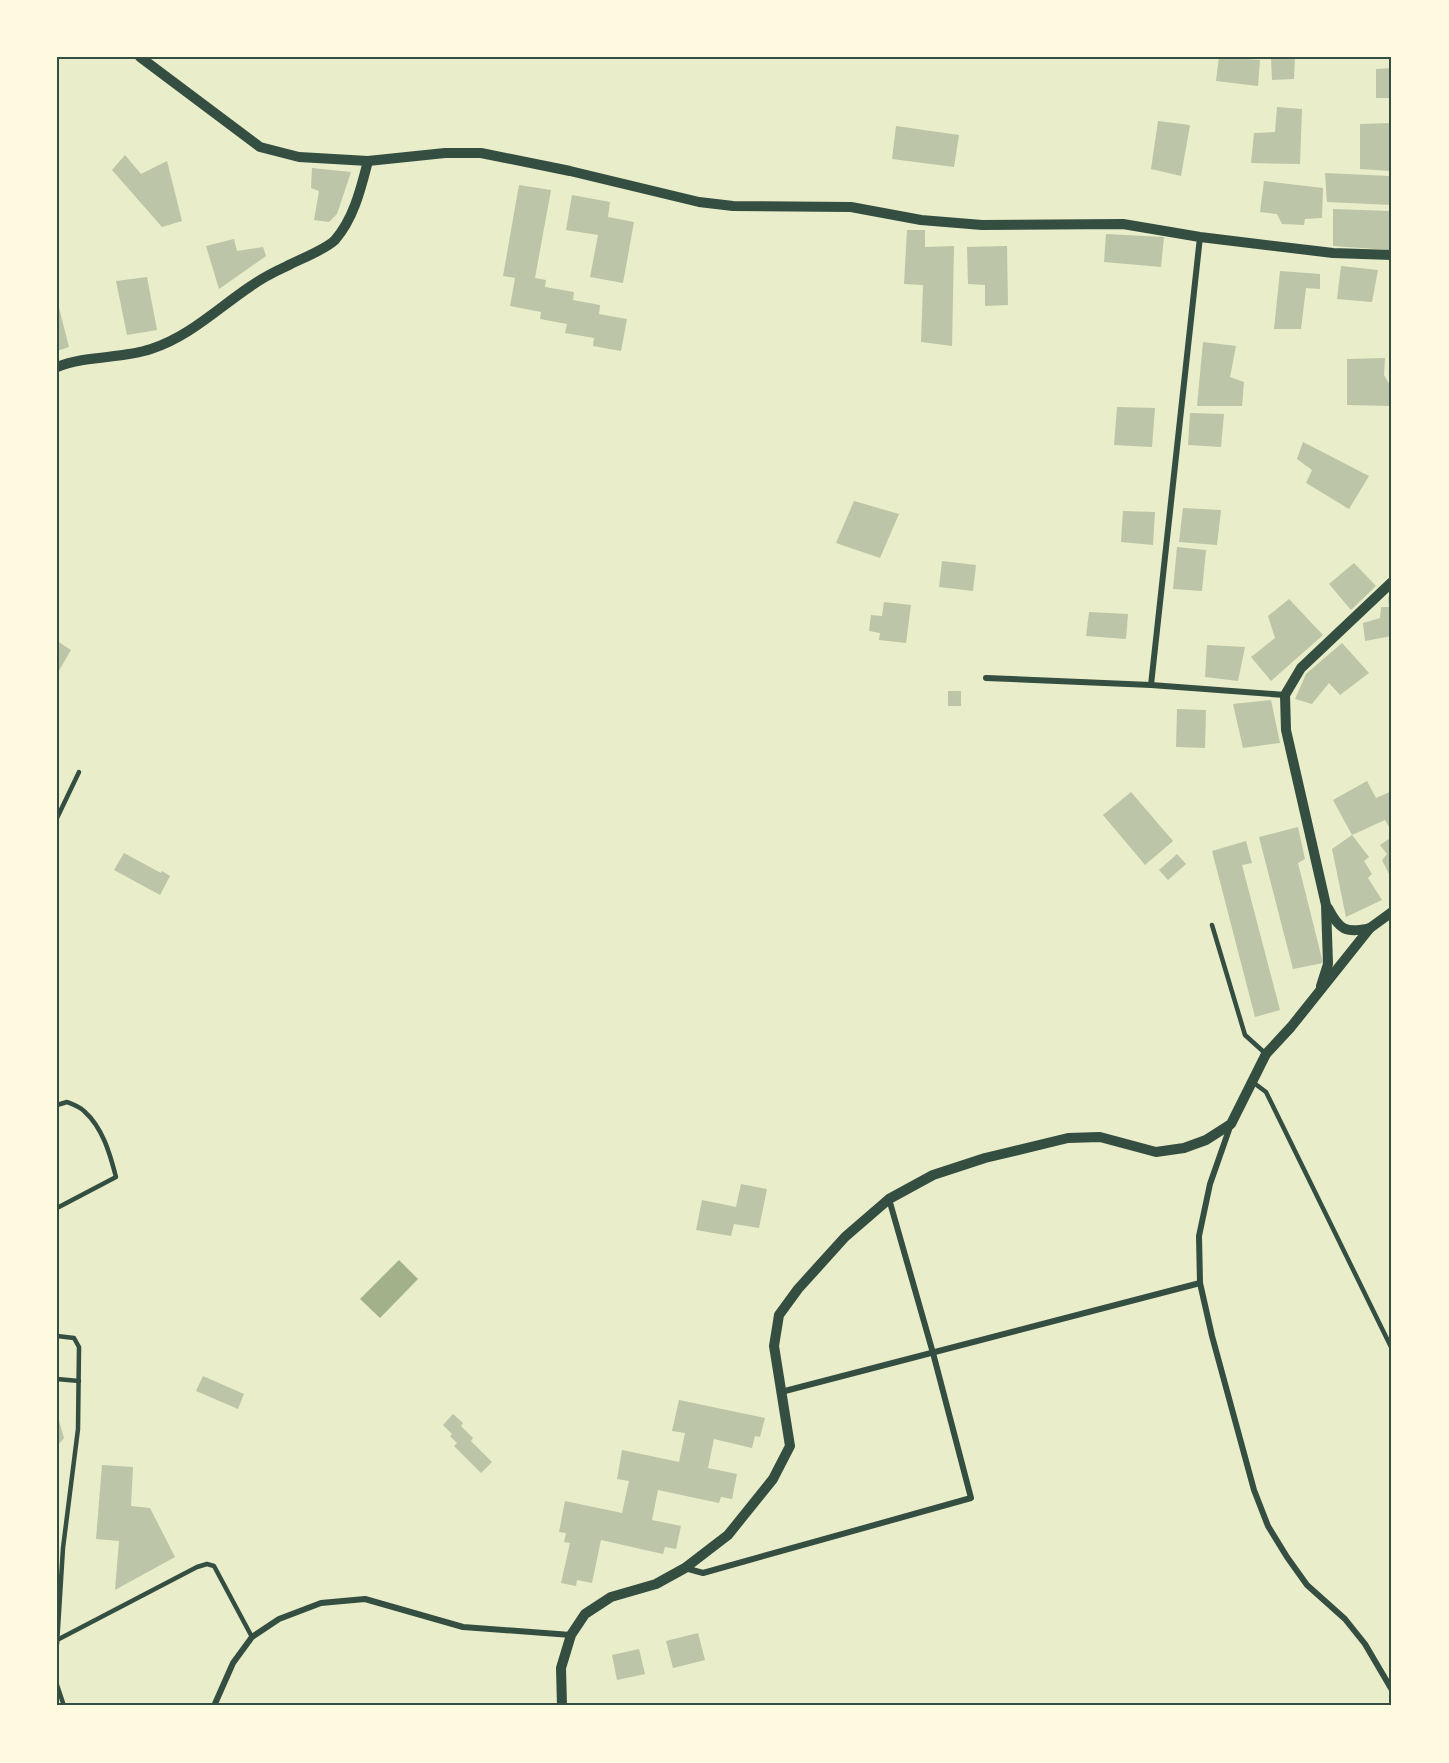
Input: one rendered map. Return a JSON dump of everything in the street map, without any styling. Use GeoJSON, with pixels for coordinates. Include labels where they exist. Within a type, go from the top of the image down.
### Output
{"type":"FeatureCollection","features":[{"type":"Feature","properties":{"kind":"street"},"geometry":{"type":"LineString","coordinates":[[140,57],[260,147],[299,158],[368,160],[445,153],[481,153],[560,168],[699,202],[722,205],[851,207],[921,220],[972,225],[1123,224],[1200,237],[1333,253],[1392,255]]}},
{"type":"Feature","properties":{"kind":"street"},"geometry":{"type":"LineString","coordinates":[[57,367],[80,361],[126,356],[171,342],[252,285],[333,242],[347,223],[360,194],[368,160]]}},
{"type":"Feature","properties":{"kind":"street"},"geometry":{"type":"LineString","coordinates":[[1151,685],[1200,237]]}},
{"type":"Feature","properties":{"kind":"street"},"geometry":{"type":"LineString","coordinates":[[1320,991],[1328,964],[1326,905],[1286,730],[1285,694],[1301,668],[1392,582]]}},
{"type":"Feature","properties":{"kind":"street"},"geometry":{"type":"LineString","coordinates":[[986,678],[1151,685],[1285,694]]}},
{"type":"Feature","properties":{"kind":"street"},"geometry":{"type":"LineString","coordinates":[[1326,905],[1336,925],[1347,930],[1370,928]]}},
{"type":"Feature","properties":{"kind":"street"},"geometry":{"type":"LineString","coordinates":[[1392,912],[1370,928],[1266,1054],[1231,1124],[1210,1184],[1199,1236],[1200,1283],[1212,1336],[1251,1479],[1268,1526],[1307,1585],[1345,1619],[1365,1644],[1392,1690]]}},
{"type":"Feature","properties":{"kind":"street"},"geometry":{"type":"LineString","coordinates":[[562,1706],[561,1668],[571,1635],[585,1614],[611,1597],[656,1584],[685,1568],[728,1535],[773,1479],[790,1446],[774,1346],[779,1315],[798,1289],[844,1237],[889,1199],[933,1175],[985,1158],[1068,1138],[1100,1137],[1156,1152],[1184,1148],[1206,1140],[1231,1124]]}},
{"type":"Feature","properties":{"kind":"street"},"geometry":{"type":"LineString","coordinates":[[685,1568],[703,1573],[971,1498],[889,1199]]}},
{"type":"Feature","properties":{"kind":"street"},"geometry":{"type":"LineString","coordinates":[[781,1392],[1200,1283]]}},
{"type":"Feature","properties":{"kind":"street"},"geometry":{"type":"LineString","coordinates":[[214,1706],[233,1663],[252,1637],[279,1618],[321,1603],[365,1599],[464,1627],[571,1635]]}},
{"type":"Feature","properties":{"kind":"lane"},"geometry":{"type":"LineString","coordinates":[[57,818],[79,772]]}},
{"type":"Feature","properties":{"kind":"lane"},"geometry":{"type":"LineString","coordinates":[[1212,925],[1245,1035],[1266,1054]]}},
{"type":"Feature","properties":{"kind":"lane"},"geometry":{"type":"LineString","coordinates":[[1252,1081],[1266,1092],[1392,1349]]}},
{"type":"Feature","properties":{"kind":"lane"},"geometry":{"type":"LineString","coordinates":[[57,1105],[67,1102],[84,1111],[101,1134],[110,1152],[116,1177],[57,1208]]}},
{"type":"Feature","properties":{"kind":"lane"},"geometry":{"type":"LineString","coordinates":[[57,1336],[74,1338],[79,1347],[78,1429],[63,1548],[58,1642]]}},
{"type":"Feature","properties":{"kind":"lane"},"geometry":{"type":"LineString","coordinates":[[57,1379],[79,1381]]}},
{"type":"Feature","properties":{"kind":"lane"},"geometry":{"type":"LineString","coordinates":[[58,1642],[207,1564],[214,1566],[252,1637]]}},
{"type":"Feature","properties":{"kind":"lane"},"geometry":{"type":"LineString","coordinates":[[57,1685],[64,1706]]}},
{"type":"Feature","properties":{"kind":"shaded area"},"geometry":{"type":"Polygon","coordinates":[[[399,1260],[418,1279],[380,1318],[360,1299],[399,1260]]]}},
{"type":"Feature","properties":{"kind":"building"},"geometry":{"type":"Polygon","coordinates":[[[1219,57],[1260,60],[1258,86],[1216,81],[1219,57]]]}},
{"type":"Feature","properties":{"kind":"building"},"geometry":{"type":"Polygon","coordinates":[[[1271,57],[1295,57],[1294,79],[1272,80],[1271,57]]]}},
{"type":"Feature","properties":{"kind":"building"},"geometry":{"type":"Polygon","coordinates":[[[1392,68],[1392,98],[1376,98],[1376,69],[1392,68]]]}},
{"type":"Feature","properties":{"kind":"building"},"geometry":{"type":"Polygon","coordinates":[[[1277,107],[1302,109],[1300,164],[1251,163],[1254,133],[1275,132],[1277,107]]]}},
{"type":"Feature","properties":{"kind":"building"},"geometry":{"type":"Polygon","coordinates":[[[1158,121],[1190,125],[1181,176],[1151,169],[1158,121]]]}},
{"type":"Feature","properties":{"kind":"building"},"geometry":{"type":"Polygon","coordinates":[[[1392,123],[1391,171],[1360,169],[1360,124],[1392,123]]]}},
{"type":"Feature","properties":{"kind":"building"},"geometry":{"type":"Polygon","coordinates":[[[896,126],[959,135],[954,167],[892,159],[896,126]]]}},
{"type":"Feature","properties":{"kind":"building"},"geometry":{"type":"Polygon","coordinates":[[[125,155],[141,174],[167,161],[182,221],[162,227],[112,170],[125,155]]]}},
{"type":"Feature","properties":{"kind":"building"},"geometry":{"type":"Polygon","coordinates":[[[312,168],[351,172],[337,214],[329,222],[314,220],[319,191],[311,188],[312,168]]]}},
{"type":"Feature","properties":{"kind":"building"},"geometry":{"type":"Polygon","coordinates":[[[1325,173],[1390,176],[1391,205],[1327,202],[1325,173]]]}},
{"type":"Feature","properties":{"kind":"building"},"geometry":{"type":"Polygon","coordinates":[[[1264,181],[1323,188],[1322,218],[1305,219],[1304,225],[1282,224],[1277,214],[1260,212],[1264,181]]]}},
{"type":"Feature","properties":{"kind":"building"},"geometry":{"type":"Polygon","coordinates":[[[519,185],[551,190],[535,278],[546,280],[545,287],[574,292],[573,300],[600,305],[599,314],[627,319],[621,351],[593,346],[594,338],[565,333],[567,324],[540,319],[541,312],[510,306],[515,278],[503,276],[519,185]]]}},
{"type":"Feature","properties":{"kind":"building"},"geometry":{"type":"Polygon","coordinates":[[[572,195],[610,202],[608,217],[634,222],[623,283],[590,277],[598,235],[566,230],[572,195]]]}},
{"type":"Feature","properties":{"kind":"building"},"geometry":{"type":"Polygon","coordinates":[[[1333,209],[1390,211],[1389,250],[1333,246],[1333,209]]]}},
{"type":"Feature","properties":{"kind":"building"},"geometry":{"type":"Polygon","coordinates":[[[907,230],[925,230],[925,247],[954,246],[952,346],[921,342],[923,285],[904,284],[907,230]]]}},
{"type":"Feature","properties":{"kind":"building"},"geometry":{"type":"Polygon","coordinates":[[[1106,234],[1164,237],[1161,267],[1104,262],[1106,234]]]}},
{"type":"Feature","properties":{"kind":"building"},"geometry":{"type":"Polygon","coordinates":[[[234,239],[237,251],[263,247],[266,256],[219,289],[206,246],[234,239]]]}},
{"type":"Feature","properties":{"kind":"building"},"geometry":{"type":"Polygon","coordinates":[[[1007,246],[1008,305],[985,306],[985,285],[968,284],[967,247],[1007,246]]]}},
{"type":"Feature","properties":{"kind":"building"},"geometry":{"type":"Polygon","coordinates":[[[1341,266],[1378,270],[1372,302],[1337,299],[1341,266]]]}},
{"type":"Feature","properties":{"kind":"building"},"geometry":{"type":"Polygon","coordinates":[[[1280,271],[1320,274],[1320,289],[1306,288],[1301,329],[1274,329],[1280,271]]]}},
{"type":"Feature","properties":{"kind":"building"},"geometry":{"type":"Polygon","coordinates":[[[147,277],[157,330],[127,335],[116,281],[147,277]]]}},
{"type":"Feature","properties":{"kind":"building"},"geometry":{"type":"Polygon","coordinates":[[[57,300],[69,347],[57,351],[57,300]]]}},
{"type":"Feature","properties":{"kind":"building"},"geometry":{"type":"Polygon","coordinates":[[[1203,342],[1236,346],[1230,377],[1244,382],[1242,406],[1197,406],[1203,342]]]}},
{"type":"Feature","properties":{"kind":"building"},"geometry":{"type":"Polygon","coordinates":[[[1385,358],[1384,375],[1392,389],[1392,406],[1347,405],[1347,359],[1385,358]]]}},
{"type":"Feature","properties":{"kind":"building"},"geometry":{"type":"Polygon","coordinates":[[[1117,407],[1155,408],[1152,447],[1114,445],[1117,407]]]}},
{"type":"Feature","properties":{"kind":"building"},"geometry":{"type":"Polygon","coordinates":[[[1190,413],[1224,414],[1221,447],[1188,445],[1190,413]]]}},
{"type":"Feature","properties":{"kind":"building"},"geometry":{"type":"Polygon","coordinates":[[[1303,442],[1369,476],[1349,509],[1306,483],[1312,470],[1297,459],[1303,442]]]}},
{"type":"Feature","properties":{"kind":"building"},"geometry":{"type":"Polygon","coordinates":[[[854,501],[899,514],[880,558],[836,543],[854,501]]]}},
{"type":"Feature","properties":{"kind":"building"},"geometry":{"type":"Polygon","coordinates":[[[1183,508],[1221,510],[1217,545],[1179,542],[1183,508]]]}},
{"type":"Feature","properties":{"kind":"building"},"geometry":{"type":"Polygon","coordinates":[[[1123,511],[1155,512],[1153,545],[1121,542],[1123,511]]]}},
{"type":"Feature","properties":{"kind":"building"},"geometry":{"type":"Polygon","coordinates":[[[1177,547],[1206,550],[1202,591],[1173,589],[1177,547]]]}},
{"type":"Feature","properties":{"kind":"building"},"geometry":{"type":"Polygon","coordinates":[[[942,561],[976,565],[973,591],[939,587],[942,561]]]}},
{"type":"Feature","properties":{"kind":"building"},"geometry":{"type":"Polygon","coordinates":[[[1354,563],[1376,586],[1351,610],[1329,584],[1354,563]]]}},
{"type":"Feature","properties":{"kind":"building"},"geometry":{"type":"Polygon","coordinates":[[[1392,596],[1392,636],[1365,641],[1363,623],[1380,618],[1381,607],[1389,607],[1388,597],[1392,596]]]}},
{"type":"Feature","properties":{"kind":"building"},"geometry":{"type":"Polygon","coordinates":[[[1289,599],[1323,635],[1271,681],[1251,657],[1275,638],[1268,616],[1289,599]]]}},
{"type":"Feature","properties":{"kind":"building"},"geometry":{"type":"Polygon","coordinates":[[[884,602],[911,605],[906,643],[879,640],[880,633],[869,631],[871,615],[882,616],[884,602]]]}},
{"type":"Feature","properties":{"kind":"building"},"geometry":{"type":"Polygon","coordinates":[[[1089,612],[1128,614],[1126,639],[1086,636],[1089,612]]]}},
{"type":"Feature","properties":{"kind":"building"},"geometry":{"type":"Polygon","coordinates":[[[57,641],[71,650],[57,674],[57,641]]]}},
{"type":"Feature","properties":{"kind":"building"},"geometry":{"type":"Polygon","coordinates":[[[1342,643],[1369,673],[1340,695],[1329,683],[1312,704],[1295,699],[1306,674],[1342,643]]]}},
{"type":"Feature","properties":{"kind":"building"},"geometry":{"type":"Polygon","coordinates":[[[1207,645],[1245,647],[1238,681],[1205,677],[1207,645]]]}},
{"type":"Feature","properties":{"kind":"building"},"geometry":{"type":"Polygon","coordinates":[[[948,691],[961,691],[961,706],[948,706],[948,691]]]}},
{"type":"Feature","properties":{"kind":"building"},"geometry":{"type":"Polygon","coordinates":[[[1271,700],[1280,743],[1243,748],[1233,704],[1271,700]]]}},
{"type":"Feature","properties":{"kind":"building"},"geometry":{"type":"Polygon","coordinates":[[[1177,709],[1206,710],[1205,748],[1176,747],[1177,709]]]}},
{"type":"Feature","properties":{"kind":"building"},"geometry":{"type":"Polygon","coordinates":[[[1367,781],[1376,798],[1392,791],[1392,832],[1385,820],[1352,835],[1333,800],[1367,781]]]}},
{"type":"Feature","properties":{"kind":"building"},"geometry":{"type":"Polygon","coordinates":[[[1131,792],[1173,841],[1145,865],[1103,815],[1131,792]]]}},
{"type":"Feature","properties":{"kind":"building"},"geometry":{"type":"Polygon","coordinates":[[[1298,827],[1305,859],[1298,863],[1323,963],[1293,969],[1259,837],[1298,827]]]}},
{"type":"Feature","properties":{"kind":"building"},"geometry":{"type":"Polygon","coordinates":[[[1352,835],[1369,857],[1364,861],[1372,874],[1368,878],[1382,900],[1346,917],[1332,849],[1352,835]]]}},
{"type":"Feature","properties":{"kind":"building"},"geometry":{"type":"Polygon","coordinates":[[[1392,837],[1392,880],[1382,860],[1387,854],[1380,845],[1392,837]]]}},
{"type":"Feature","properties":{"kind":"building"},"geometry":{"type":"Polygon","coordinates":[[[1246,841],[1252,863],[1242,865],[1280,1010],[1255,1017],[1212,851],[1246,841]]]}},
{"type":"Feature","properties":{"kind":"building"},"geometry":{"type":"Polygon","coordinates":[[[124,853],[170,876],[160,895],[114,870],[124,853]]]}},
{"type":"Feature","properties":{"kind":"building"},"geometry":{"type":"Polygon","coordinates":[[[1177,854],[1186,864],[1168,880],[1159,870],[1177,854]]]}},
{"type":"Feature","properties":{"kind":"building"},"geometry":{"type":"Polygon","coordinates":[[[741,1184],[767,1189],[759,1228],[734,1224],[731,1236],[696,1230],[702,1200],[736,1207],[741,1184]]]}},
{"type":"Feature","properties":{"kind":"building"},"geometry":{"type":"Polygon","coordinates":[[[203,1376],[244,1394],[238,1409],[196,1391],[203,1376]]]}},
{"type":"Feature","properties":{"kind":"building"},"geometry":{"type":"Polygon","coordinates":[[[679,1400],[765,1418],[760,1437],[755,1436],[752,1448],[714,1439],[708,1468],[737,1474],[732,1499],[721,1497],[719,1503],[658,1490],[652,1520],[681,1526],[676,1549],[665,1547],[663,1554],[601,1540],[592,1583],[577,1580],[576,1586],[561,1583],[570,1543],[564,1542],[566,1533],[559,1532],[565,1501],[622,1513],[629,1481],[617,1479],[622,1450],[679,1462],[685,1433],[672,1431],[679,1400]]]}},
{"type":"Feature","properties":{"kind":"building"},"geometry":{"type":"Polygon","coordinates":[[[57,1414],[64,1438],[57,1446],[57,1414]]]}},
{"type":"Feature","properties":{"kind":"building"},"geometry":{"type":"Polygon","coordinates":[[[453,1414],[463,1423],[461,1426],[473,1438],[471,1441],[492,1462],[481,1473],[454,1446],[457,1443],[443,1425],[453,1414]]]}},
{"type":"Feature","properties":{"kind":"building"},"geometry":{"type":"Polygon","coordinates":[[[102,1465],[133,1467],[131,1506],[150,1508],[175,1557],[115,1590],[119,1541],[96,1539],[102,1465]]]}},
{"type":"Feature","properties":{"kind":"building"},"geometry":{"type":"Polygon","coordinates":[[[698,1633],[705,1660],[673,1668],[666,1641],[698,1633]]]}},
{"type":"Feature","properties":{"kind":"building"},"geometry":{"type":"Polygon","coordinates":[[[639,1649],[645,1674],[617,1680],[612,1655],[639,1649]]]}}]}
